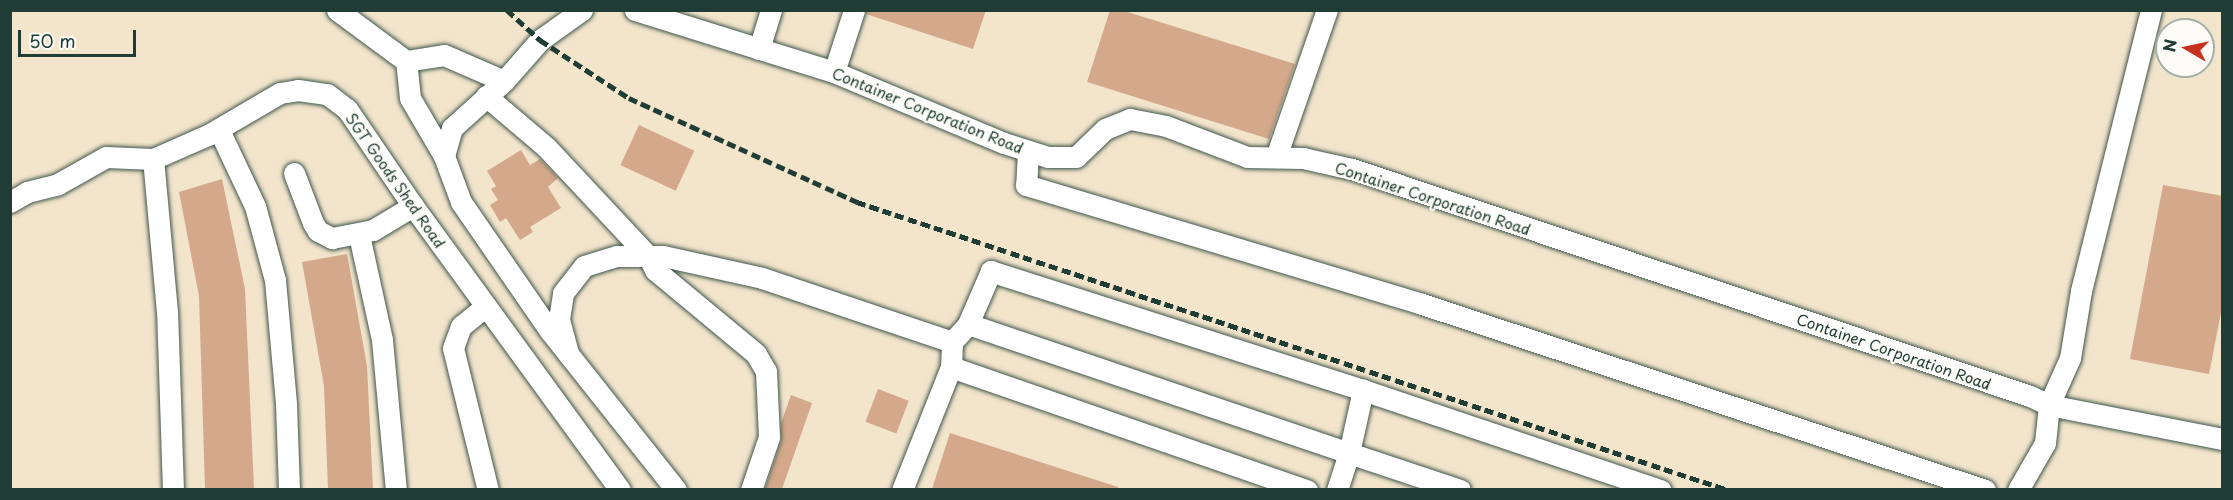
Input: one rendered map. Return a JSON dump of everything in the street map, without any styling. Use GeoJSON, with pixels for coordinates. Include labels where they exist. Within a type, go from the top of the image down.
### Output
{"type":"FeatureCollection","features":[{"type":"Feature","properties":{"kind":"lane"},"geometry":{"type":"LineString","coordinates":[[338,10],[406,61],[444,55],[504,81]]}},
{"type":"Feature","properties":{"kind":"lane"},"geometry":{"type":"LineString","coordinates":[[444,156],[452,128],[504,81],[554,27],[582,10]]}},
{"type":"Feature","properties":{"kind":"lane"},"geometry":{"type":"LineString","coordinates":[[759,49],[771,10]]}},
{"type":"Feature","properties":{"kind":"lane"},"geometry":{"type":"LineString","coordinates":[[834,72],[854,10]]}},
{"type":"Feature","properties":{"kind":"lane"},"geometry":{"type":"LineString","coordinates":[[1276,158],[1327,10]]}},
{"type":"Feature","properties":{"kind":"lane"},"geometry":{"type":"LineString","coordinates":[[2018,489],[2045,443],[2049,405],[2070,358],[2081,291],[2151,10]]}},
{"type":"Feature","properties":{"kind":"lane","name":"Container Corporation Road"},"geometry":{"type":"LineString","coordinates":[[636,11],[834,72],[1028,151],[1048,157],[1076,157],[1105,129],[1130,118],[1166,126],[1247,157],[1303,158],[1352,169],[2049,405],[2223,439]]}},
{"type":"Feature","properties":{"kind":"lane"},"geometry":{"type":"LineString","coordinates":[[406,61],[410,98],[444,156],[461,202],[568,353],[676,489]]}},
{"type":"Feature","properties":{"kind":"lane","name":"SGT Goods Shed Road"},"geometry":{"type":"LineString","coordinates":[[153,159],[219,130],[280,93],[327,94],[347,110],[413,206],[620,489]]}},
{"type":"Feature","properties":{"kind":"lane"},"geometry":{"type":"LineString","coordinates":[[486,96],[547,148],[648,256],[655,270],[756,354],[766,371],[769,436],[752,489]]}},
{"type":"Feature","properties":{"kind":"lane"},"geometry":{"type":"LineString","coordinates":[[219,130],[255,206],[275,280],[289,489]]}},
{"type":"Feature","properties":{"kind":"lane"},"geometry":{"type":"LineString","coordinates":[[1028,151],[1026,185],[1422,304],[1985,489]]}},
{"type":"Feature","properties":{"kind":"lane"},"geometry":{"type":"LineString","coordinates":[[10,202],[27,192],[58,184],[106,156],[153,159],[167,312],[173,489]]}},
{"type":"Feature","properties":{"kind":"lane"},"geometry":{"type":"LineString","coordinates":[[294,173],[318,231],[332,238],[359,235],[413,206]]}},
{"type":"Feature","properties":{"kind":"lane"},"geometry":{"type":"LineString","coordinates":[[359,235],[382,340],[396,489]]}},
{"type":"Feature","properties":{"kind":"lane"},"geometry":{"type":"LineString","coordinates":[[568,353],[559,319],[563,293],[584,266],[617,256],[648,256],[762,278],[952,342]]}},
{"type":"Feature","properties":{"kind":"lane"},"geometry":{"type":"LineString","coordinates":[[902,489],[951,368],[952,342],[968,324],[991,270],[1661,489]]}},
{"type":"Feature","properties":{"kind":"lane"},"geometry":{"type":"LineString","coordinates":[[486,306],[461,326],[453,348],[488,489]]}},
{"type":"Feature","properties":{"kind":"lane"},"geometry":{"type":"LineString","coordinates":[[968,324],[1460,489]]}},
{"type":"Feature","properties":{"kind":"lane"},"geometry":{"type":"LineString","coordinates":[[951,368],[1307,489]]}},
{"type":"Feature","properties":{"kind":"lane"},"geometry":{"type":"LineString","coordinates":[[1337,489],[1349,453],[1363,390]]}},
{"type":"Feature","properties":{"kind":"building"},"geometry":{"type":"Polygon","coordinates":[[[866,10],[986,10],[973,49],[866,14],[866,10]]]}},
{"type":"Feature","properties":{"kind":"building"},"geometry":{"type":"Polygon","coordinates":[[[1110,10],[1121,10],[1295,64],[1269,139],[1087,82],[1110,10]]]}},
{"type":"Feature","properties":{"kind":"building"},"geometry":{"type":"Polygon","coordinates":[[[639,125],[694,151],[676,191],[620,165],[639,125]]]}},
{"type":"Feature","properties":{"kind":"building"},"geometry":{"type":"Polygon","coordinates":[[[521,150],[530,165],[540,159],[558,178],[548,187],[561,208],[530,227],[533,232],[520,240],[506,218],[500,222],[490,205],[498,200],[491,189],[496,186],[487,171],[521,150]]]}},
{"type":"Feature","properties":{"kind":"building"},"geometry":{"type":"Polygon","coordinates":[[[222,179],[245,289],[254,489],[205,489],[199,296],[179,192],[222,179]]]}},
{"type":"Feature","properties":{"kind":"building"},"geometry":{"type":"Polygon","coordinates":[[[2163,185],[2223,196],[2223,302],[2209,374],[2130,359],[2163,185]]]}},
{"type":"Feature","properties":{"kind":"building"},"geometry":{"type":"Polygon","coordinates":[[[347,254],[367,366],[373,489],[328,489],[324,386],[302,262],[347,254]]]}},
{"type":"Feature","properties":{"kind":"building"},"geometry":{"type":"Polygon","coordinates":[[[878,389],[909,401],[896,434],[865,422],[878,389]]]}},
{"type":"Feature","properties":{"kind":"building"},"geometry":{"type":"Polygon","coordinates":[[[791,395],[812,403],[782,489],[765,489],[781,441],[781,423],[791,395]]]}},
{"type":"Feature","properties":{"kind":"building"},"geometry":{"type":"Polygon","coordinates":[[[950,433],[1118,487],[1118,489],[932,489],[950,433]]]}},
{"type":"Feature","properties":{"kind":"railway"},"geometry":{"type":"LineString","coordinates":[[507,10],[540,40],[629,98],[857,202],[1728,490]]}}]}
